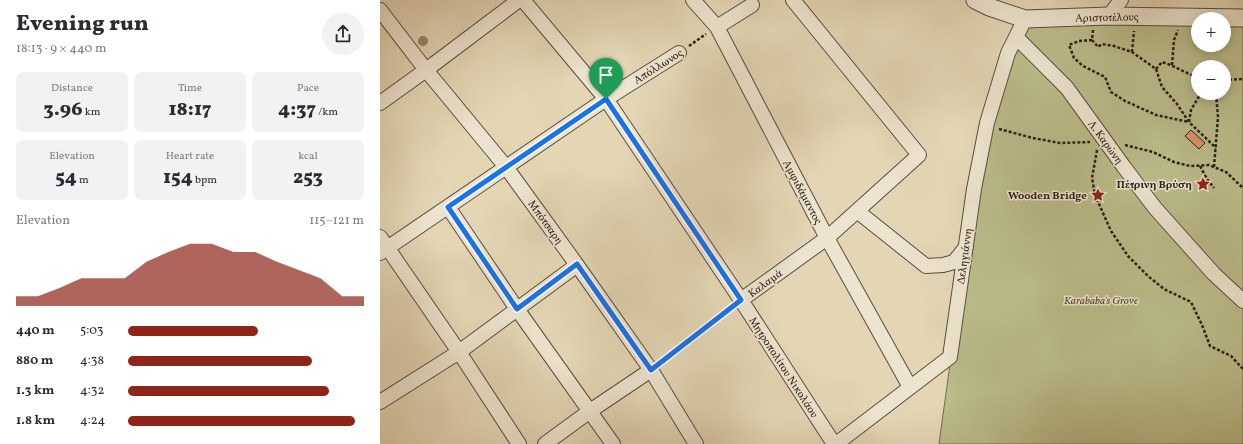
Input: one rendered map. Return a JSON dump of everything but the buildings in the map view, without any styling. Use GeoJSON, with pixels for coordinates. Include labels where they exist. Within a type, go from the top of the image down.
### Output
{"type":"FeatureCollection","features":[{"type":"Feature","properties":{"kind":"street"},"geometry":{"type":"LineString","coordinates":[[380,103],[519,0]]}},
{"type":"Feature","properties":{"kind":"street","name":"Μητροπολίτου Νικολάου"},"geometry":{"type":"LineString","coordinates":[[523,0],[606,99],[741,300],[835,444]]}},
{"type":"Feature","properties":{"kind":"street","name":"Αμφιδάμαντος"},"geometry":{"type":"LineString","coordinates":[[693,0],[717,27],[827,238],[910,387]]}},
{"type":"Feature","properties":{"kind":"street","name":"Καλαμά"},"geometry":{"type":"LineString","coordinates":[[741,300],[827,238],[919,155],[793,0]]}},
{"type":"Feature","properties":{"kind":"street","name":"Αριστοτέλους"},"geometry":{"type":"LineString","coordinates":[[975,0],[989,7],[1025,19],[1136,16],[1243,18]]}},
{"type":"Feature","properties":{"kind":"street"},"geometry":{"type":"LineString","coordinates":[[1103,17],[1121,0]]}},
{"type":"Feature","properties":{"kind":"street"},"geometry":{"type":"LineString","coordinates":[[717,27],[752,5]]}},
{"type":"Feature","properties":{"kind":"street","name":"Μπότσαρη"},"geometry":{"type":"LineString","coordinates":[[380,10],[426,70],[506,167],[577,264],[651,370],[696,444]]}},
{"type":"Feature","properties":{"kind":"street","name":"Δεληγιάννη"},"geometry":{"type":"LineString","coordinates":[[835,444],[950,357],[974,189],[987,123],[1008,53],[1025,19]]}},
{"type":"Feature","properties":{"kind":"street","name":"Λ. Καρώνη"},"geometry":{"type":"LineString","coordinates":[[1016,38],[1067,88],[1155,208],[1214,274],[1243,301]]}},
{"type":"Feature","properties":{"kind":"street","name":"Απόλλωνος"},"geometry":{"type":"LineString","coordinates":[[383,246],[448,207],[606,99],[679,53]]}},
{"type":"Feature","properties":{"kind":"street"},"geometry":{"type":"LineString","coordinates":[[448,207],[517,309],[613,444]]}},
{"type":"Feature","properties":{"kind":"street"},"geometry":{"type":"LineString","coordinates":[[857,211],[926,266],[943,265],[954,262],[966,247]]}},
{"type":"Feature","properties":{"kind":"street"},"geometry":{"type":"LineString","coordinates":[[383,246],[459,352],[519,444]]}},
{"type":"Feature","properties":{"kind":"street"},"geometry":{"type":"LineString","coordinates":[[380,402],[459,352],[577,264]]}},
{"type":"Feature","properties":{"kind":"street"},"geometry":{"type":"LineString","coordinates":[[545,444],[590,411],[651,370]]}},
{"type":"Feature","properties":{"kind":"path"},"geometry":{"type":"LineString","coordinates":[[1132,52],[1136,16]]}},
{"type":"Feature","properties":{"kind":"path"},"geometry":{"type":"LineString","coordinates":[[1103,17],[1092,32],[1092,40],[1098,48],[1102,44],[1132,52],[1156,69],[1162,87],[1177,104],[1188,122],[1216,148]]}},
{"type":"Feature","properties":{"kind":"path"},"geometry":{"type":"LineString","coordinates":[[1172,65],[1174,40],[1182,17]]}},
{"type":"Feature","properties":{"kind":"path","name":"Απόλλωνος"},"geometry":{"type":"LineString","coordinates":[[679,53],[717,27]]}},
{"type":"Feature","properties":{"kind":"path"},"geometry":{"type":"LineString","coordinates":[[1092,40],[1078,41],[1069,45],[1074,58],[1083,66],[1105,78],[1111,92],[1125,101],[1156,115],[1188,122]]}},
{"type":"Feature","properties":{"kind":"path"},"geometry":{"type":"LineString","coordinates":[[1156,69],[1162,62],[1172,65],[1191,75]]}},
{"type":"Feature","properties":{"kind":"path"},"geometry":{"type":"LineString","coordinates":[[1231,80],[1243,79]]}},
{"type":"Feature","properties":{"kind":"path"},"geometry":{"type":"LineString","coordinates":[[1188,122],[1191,110],[1197,100]]}},
{"type":"Feature","properties":{"kind":"path"},"geometry":{"type":"LineString","coordinates":[[1214,167],[1218,117],[1217,100]]}},
{"type":"Feature","properties":{"kind":"path"},"geometry":{"type":"LineString","coordinates":[[1097,148],[1092,178],[1095,195],[1111,231],[1128,256],[1148,276],[1164,289],[1191,302],[1210,346],[1231,356],[1243,369]]}},
{"type":"Feature","properties":{"kind":"path"},"geometry":{"type":"LineString","coordinates":[[1200,166],[1214,188]]}},
{"type":"Feature","properties":{"kind":"path","name":"Καλαμά"},"geometry":{"type":"LineString","coordinates":[[651,370],[741,300]]}},
{"type":"Feature","properties":{"kind":"green space","name":"Karababa's Grove"},"geometry":{"type":"Polygon","coordinates":[[[1191,18],[1191,52],[1231,52],[1231,18],[1243,18],[1243,444],[939,444],[974,189],[1025,19],[1191,18]]]}},
{"type":"Feature","properties":{"kind":"place","name":"Πέτρινη Βρύση"},"geometry":{"type":"Point","coordinates":[1203,184]}},
{"type":"Feature","properties":{"kind":"place","name":"Wooden Bridge"},"geometry":{"type":"Point","coordinates":[1098,195]}},
{"type":"Feature","properties":{"kind":"route"},"geometry":{"type":"LineString","coordinates":[[606,99],[741,300],[651,370],[577,264],[517,309],[448,207],[606,99]]}}]}
